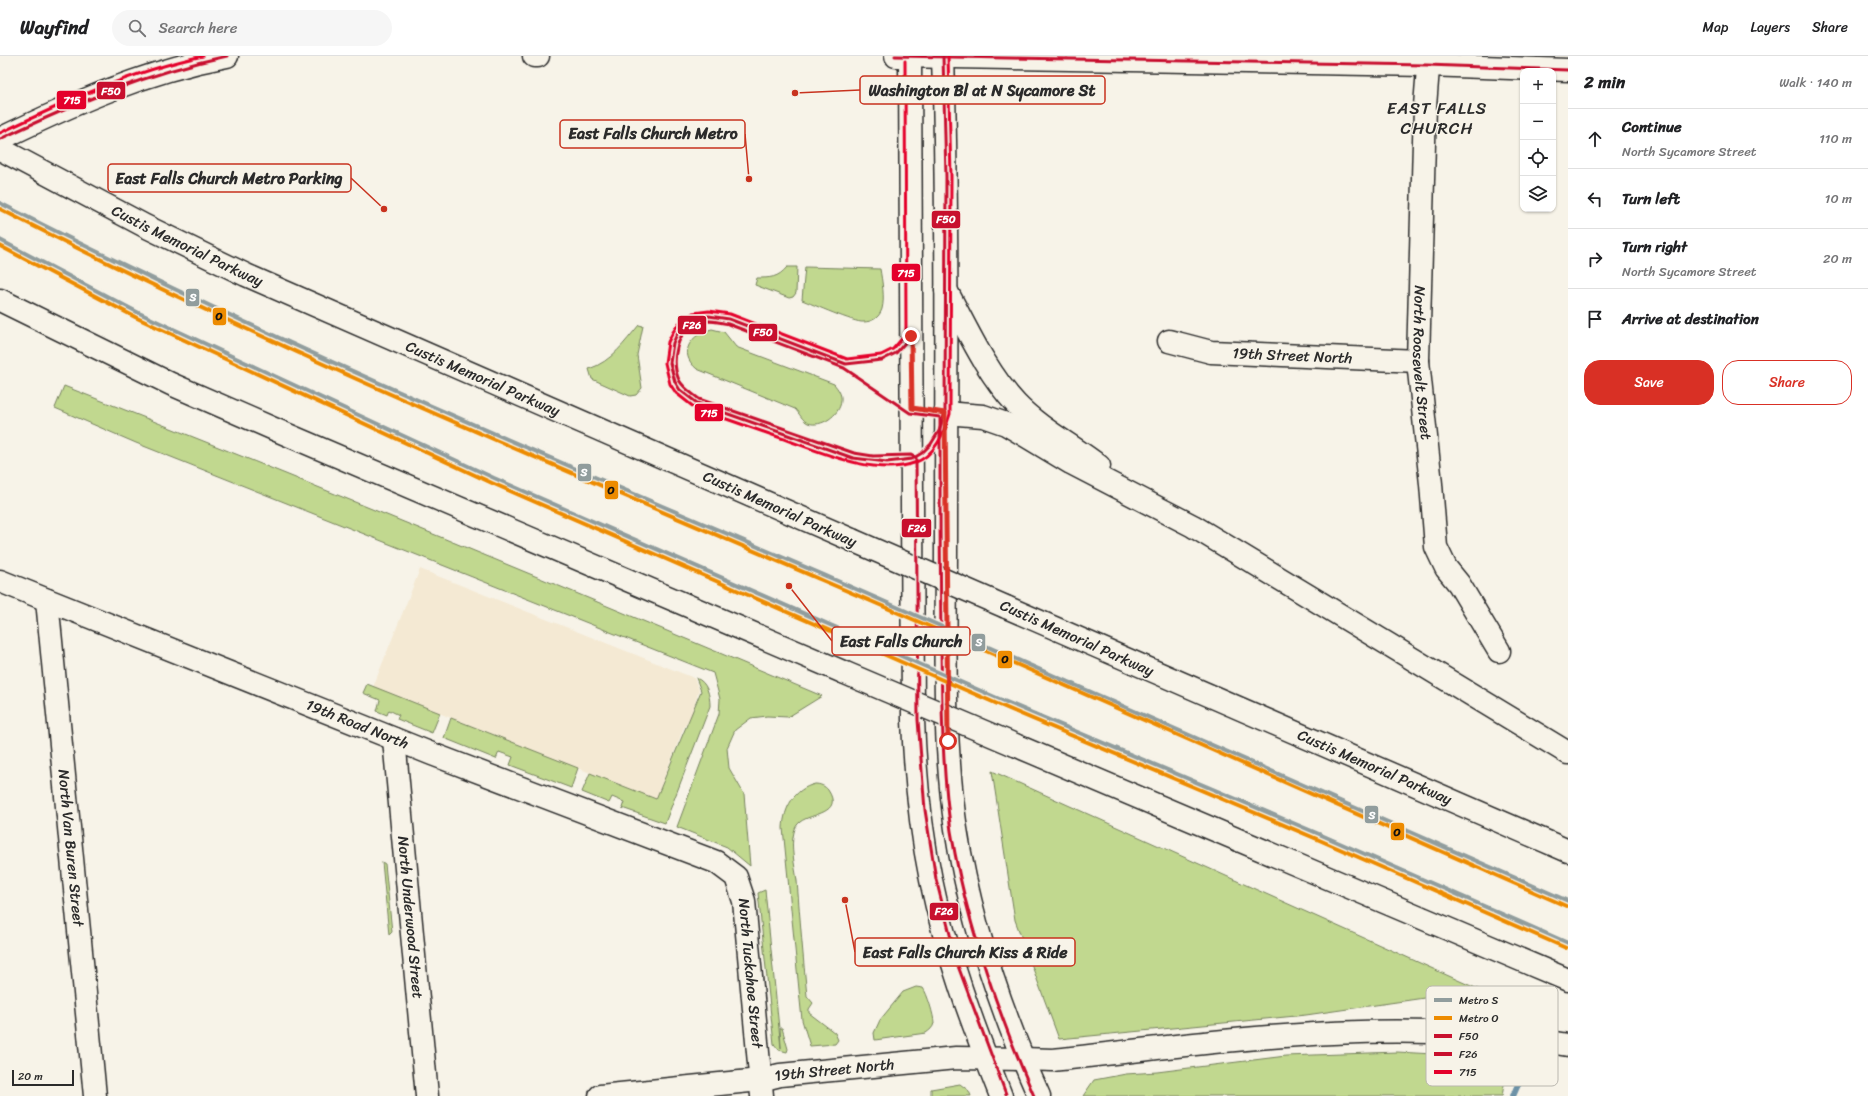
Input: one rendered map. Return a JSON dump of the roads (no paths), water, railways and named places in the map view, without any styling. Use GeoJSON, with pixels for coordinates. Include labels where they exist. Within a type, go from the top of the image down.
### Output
{"type":"FeatureCollection","features":[{"type":"Feature","properties":{"kind":"main road"},"geometry":{"type":"LineString","coordinates":[[0,139],[51,114],[114,88],[175,66],[227,56]]}},
{"type":"Feature","properties":{"kind":"main road"},"geometry":{"type":"LineString","coordinates":[[895,56],[1106,61],[1428,61],[1568,70]]}},
{"type":"Feature","properties":{"kind":"main road"},"geometry":{"type":"LineString","coordinates":[[910,56],[913,720],[920,811],[931,880],[953,967],[1001,1096]]}},
{"type":"Feature","properties":{"kind":"main road"},"geometry":{"type":"LineString","coordinates":[[943,56],[946,177],[945,413],[949,766],[956,828],[969,896],[986,957],[1023,1059],[1039,1096]]}},
{"type":"Feature","properties":{"kind":"main road","name":"North Roosevelt Street"},"geometry":{"type":"LineString","coordinates":[[1428,61],[1421,220],[1418,361],[1432,484],[1436,547],[1446,568],[1459,584],[1499,651]]}},
{"type":"Feature","properties":{"kind":"main road","name":"Custis Memorial Parkway"},"geometry":{"type":"LineString","coordinates":[[0,149],[144,226],[246,275],[1568,851]]}},
{"type":"Feature","properties":{"kind":"main road"},"geometry":{"type":"LineString","coordinates":[[946,290],[990,370],[1017,405],[1044,428],[1078,449],[1143,500]]}},
{"type":"Feature","properties":{"kind":"main road"},"geometry":{"type":"LineString","coordinates":[[0,300],[171,384],[1568,980]]}},
{"type":"Feature","properties":{"kind":"main road","name":"19th Street North"},"geometry":{"type":"LineString","coordinates":[[1169,342],[1211,352],[1418,361]]}},
{"type":"Feature","properties":{"kind":"main road"},"geometry":{"type":"LineString","coordinates":[[912,408],[945,413],[983,416],[1006,424],[1071,463],[1193,526],[1568,754]]}},
{"type":"Feature","properties":{"kind":"main road","name":"19th Road North"},"geometry":{"type":"LineString","coordinates":[[0,581],[394,739],[716,862]]}},
{"type":"Feature","properties":{"kind":"main road","name":"North Van Buren Street"},"geometry":{"type":"LineString","coordinates":[[47,600],[95,1096]]}},
{"type":"Feature","properties":{"kind":"main road","name":"North Underwood Street"},"geometry":{"type":"LineString","coordinates":[[394,739],[427,1096]]}},
{"type":"Feature","properties":{"kind":"main road","name":"North Tuckahoe Street"},"geometry":{"type":"LineString","coordinates":[[716,862],[736,876],[744,901],[761,1088]]}},
{"type":"Feature","properties":{"kind":"main road","name":"19th Street North"},"geometry":{"type":"LineString","coordinates":[[600,1096],[761,1088],[780,1075],[947,1058],[1053,1060],[1274,1036],[1350,1031],[1426,1031]]}},
{"type":"Feature","properties":{"kind":"main road","name":"19th Street North"},"geometry":{"type":"LineString","coordinates":[[1558,1044],[1568,1045]]}},
{"type":"Feature","properties":{"kind":"waterway"},"geometry":{"type":"LineString","coordinates":[[1513,1096],[1517,1086]]}},
{"type":"Feature","properties":{"kind":"metro line","name":"S"},"geometry":{"type":"LineString","coordinates":[[0,203],[205,304],[413,398],[1109,699],[1568,901]]}},
{"type":"Feature","properties":{"kind":"metro line","name":"O"},"geometry":{"type":"LineString","coordinates":[[0,209],[101,260],[305,356],[512,447],[1010,661],[1566,906]]}},
{"type":"Feature","properties":{"kind":"metro line","name":"S"},"geometry":{"type":"LineString","coordinates":[[0,240],[139,313],[494,478],[1004,701],[1319,834],[1568,943]]}},
{"type":"Feature","properties":{"kind":"metro line","name":"O"},"geometry":{"type":"LineString","coordinates":[[0,246],[137,318],[492,483],[1002,706],[1317,839],[1566,948]]}},
{"type":"Feature","properties":{"kind":"place","name":"Washington Bl at N Sycamore St"},"geometry":{"type":"Point","coordinates":[795,93]}},
{"type":"Feature","properties":{"kind":"place","name":"East Falls Church Metro"},"geometry":{"type":"Point","coordinates":[749,179]}},
{"type":"Feature","properties":{"kind":"place","name":"East Falls Church Metro Parking"},"geometry":{"type":"Point","coordinates":[384,209]}},
{"type":"Feature","properties":{"kind":"place","name":"East Falls Church"},"geometry":{"type":"Point","coordinates":[789,586]}},
{"type":"Feature","properties":{"kind":"place","name":"East Falls Church Kiss & Ride"},"geometry":{"type":"Point","coordinates":[845,900]}},
{"type":"Feature","properties":{"kind":"district","name":"EAST FALLS CHURCH"},"geometry":{"type":"Point","coordinates":[1437,118]}}]}
